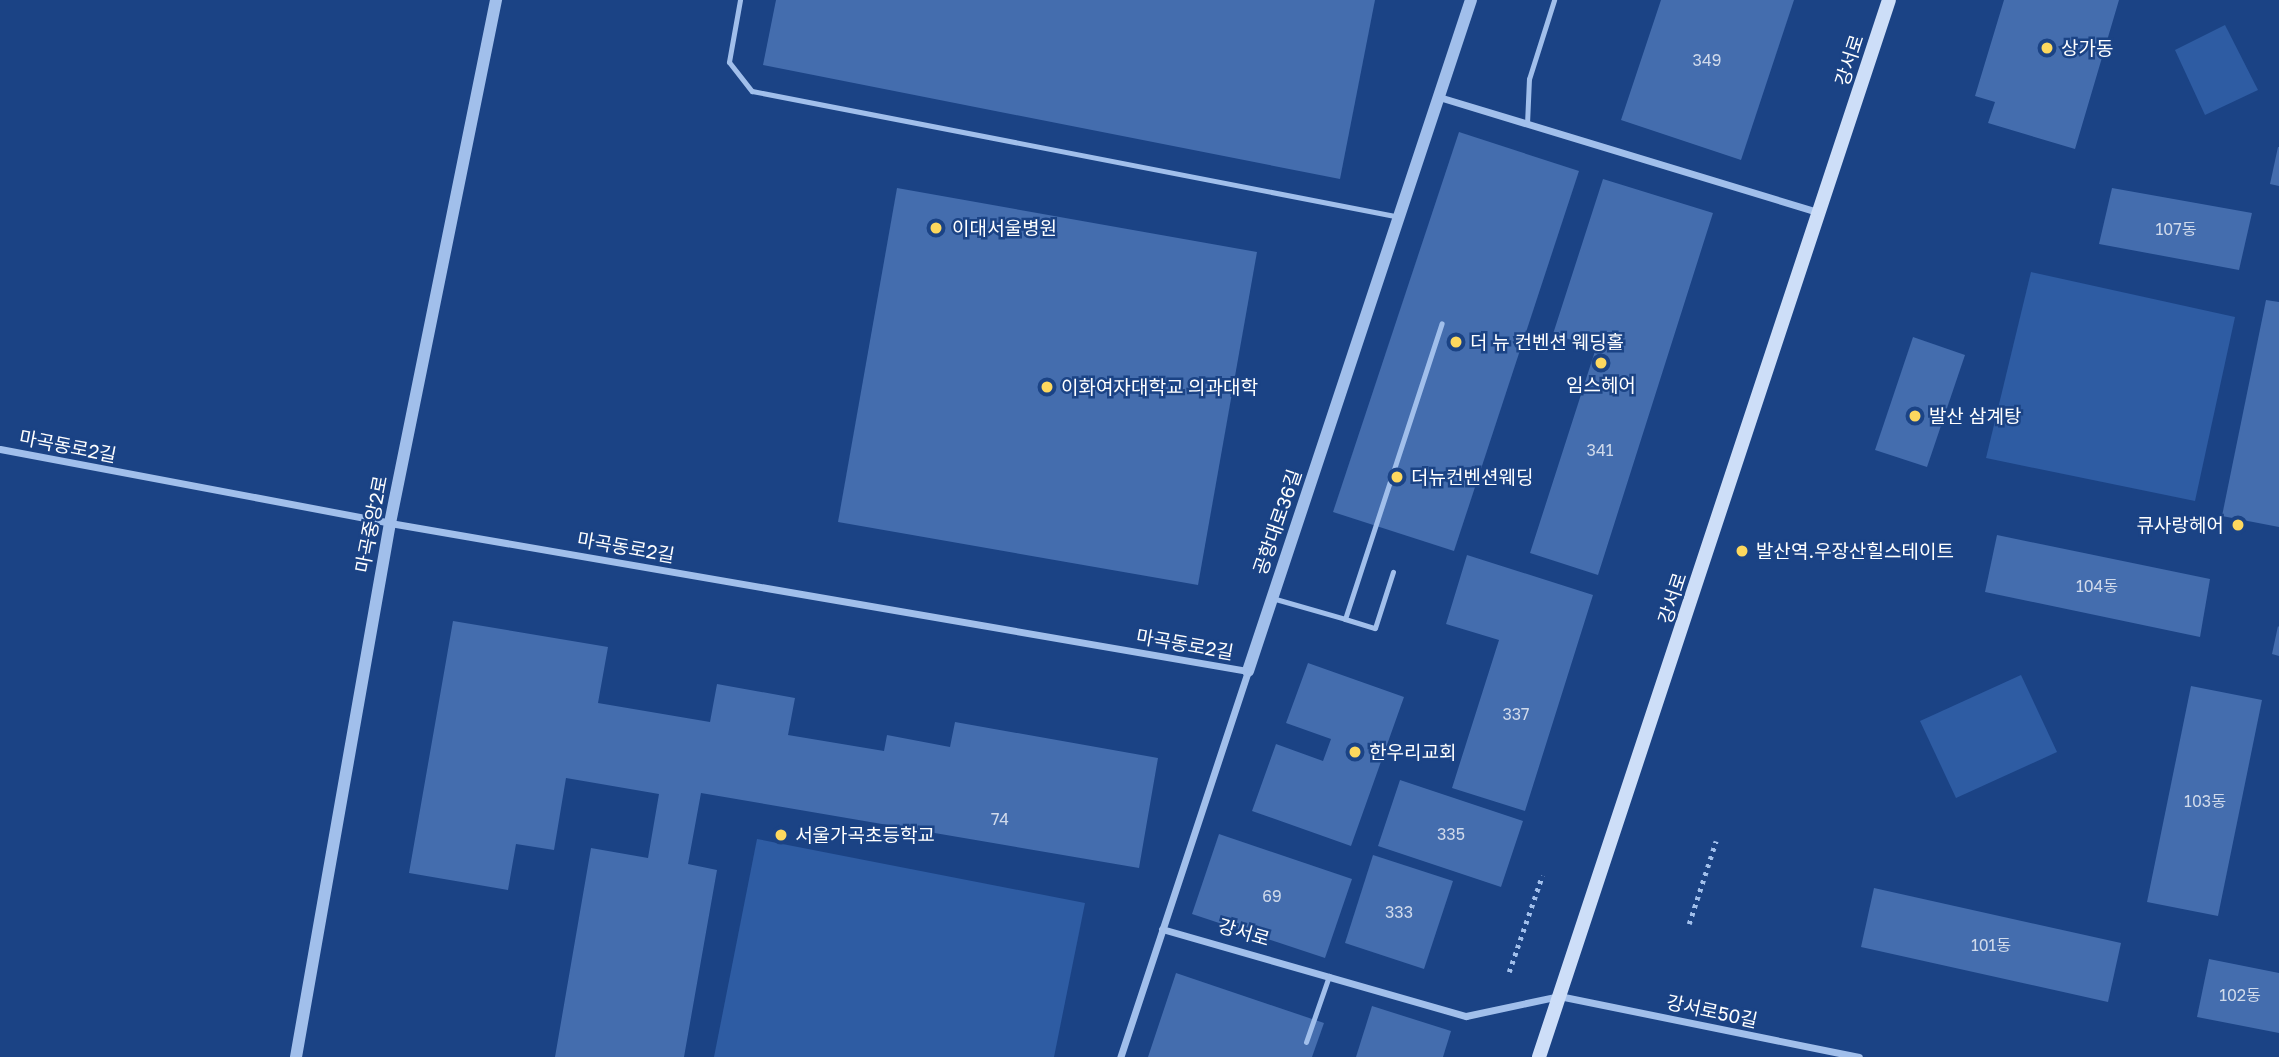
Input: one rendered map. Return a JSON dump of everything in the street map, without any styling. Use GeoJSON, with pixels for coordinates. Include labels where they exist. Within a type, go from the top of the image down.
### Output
{"type":"FeatureCollection","features":[{"type":"Feature","properties":{"kind":"main road","name":"강서로"},"geometry":{"type":"LineString","coordinates":[[1539,1057],[1889,0]]}},
{"type":"Feature","properties":{"kind":"street","name":"마곡중앙2로"},"geometry":{"type":"LineString","coordinates":[[296,1057],[390,523],[496,0]]}},
{"type":"Feature","properties":{"kind":"street","name":"공항대로36길"},"geometry":{"type":"LineString","coordinates":[[1120,1057],[1471,0]]}},
{"type":"Feature","properties":{"kind":"street"},"geometry":{"type":"LineString","coordinates":[[1439,97],[1819,212]]}},
{"type":"Feature","properties":{"kind":"street","name":"마곡동로2길"},"geometry":{"type":"LineString","coordinates":[[0,449],[390,523],[1248,671]]}},
{"type":"Feature","properties":{"kind":"street","name":"강서로"},"geometry":{"type":"LineString","coordinates":[[1162,929],[1466,1016],[1559,996]]}},
{"type":"Feature","properties":{"kind":"street","name":"강서로50길"},"geometry":{"type":"LineString","coordinates":[[1559,996],[1859,1057]]}},
{"type":"Feature","properties":{"kind":"lane"},"geometry":{"type":"LineString","coordinates":[[740,0],[729,62],[752,91],[1400,217]]}},
{"type":"Feature","properties":{"kind":"lane"},"geometry":{"type":"LineString","coordinates":[[1527,124],[1529,79],[1554,0]]}},
{"type":"Feature","properties":{"kind":"lane"},"geometry":{"type":"LineString","coordinates":[[1345,619],[1443,323]]}},
{"type":"Feature","properties":{"kind":"lane"},"geometry":{"type":"LineString","coordinates":[[1272,597],[1375,628],[1393,572]]}},
{"type":"Feature","properties":{"kind":"lane"},"geometry":{"type":"LineString","coordinates":[[1307,1042],[1328,976]]}},
{"type":"Feature","properties":{"kind":"path"},"geometry":{"type":"LineString","coordinates":[[1689,925],[1716,841]]}},
{"type":"Feature","properties":{"kind":"path"},"geometry":{"type":"LineString","coordinates":[[1509,972],[1542,876]]}},
{"type":"Feature","properties":{"kind":"shaded area"},"geometry":{"type":"Polygon","coordinates":[[[2225,25],[2258,90],[2205,115],[2175,50],[2225,25]]]}},
{"type":"Feature","properties":{"kind":"shaded area"},"geometry":{"type":"Polygon","coordinates":[[[2031,272],[2235,317],[2195,501],[1986,458],[2031,272]]]}},
{"type":"Feature","properties":{"kind":"shaded area"},"geometry":{"type":"Polygon","coordinates":[[[2021,675],[2057,752],[1956,798],[1920,721],[2021,675]]]}},
{"type":"Feature","properties":{"kind":"shaded area"},"geometry":{"type":"Polygon","coordinates":[[[757,839],[1085,903],[1054,1057],[714,1057],[757,839]]]}},
{"type":"Feature","properties":{"kind":"building"},"geometry":{"type":"Polygon","coordinates":[[[776,0],[1375,0],[1340,179],[763,65],[776,0]]]}},
{"type":"Feature","properties":{"kind":"building"},"geometry":{"type":"Polygon","coordinates":[[[1661,0],[1794,0],[1741,160],[1621,120],[1661,0]]]}},
{"type":"Feature","properties":{"kind":"building","name":"상가동"},"geometry":{"type":"Polygon","coordinates":[[[2004,0],[2119,0],[2075,149],[1988,123],[1995,102],[1975,96],[2004,0]]]}},
{"type":"Feature","properties":{"kind":"building","name":"더 뉴 컨벤션 웨딩홀"},"geometry":{"type":"Polygon","coordinates":[[[1459,132],[1579,171],[1454,551],[1333,512],[1459,132]]]}},
{"type":"Feature","properties":{"kind":"building"},"geometry":{"type":"Polygon","coordinates":[[[2279,147],[2279,186],[2270,184],[2279,147]]]}},
{"type":"Feature","properties":{"kind":"building"},"geometry":{"type":"Polygon","coordinates":[[[1603,179],[1713,213],[1598,575],[1530,553],[1596,348],[1553,334],[1603,179]]]}},
{"type":"Feature","properties":{"kind":"building","name":"이화여자대학교 의과대학"},"geometry":{"type":"Polygon","coordinates":[[[897,188],[1257,252],[1198,585],[838,522],[897,188]]]}},
{"type":"Feature","properties":{"kind":"building"},"geometry":{"type":"Polygon","coordinates":[[[2112,188],[2252,213],[2239,270],[2099,244],[2112,188]]]}},
{"type":"Feature","properties":{"kind":"building"},"geometry":{"type":"Polygon","coordinates":[[[2266,300],[2279,302],[2279,527],[2222,516],[2266,300]]]}},
{"type":"Feature","properties":{"kind":"building"},"geometry":{"type":"Polygon","coordinates":[[[1913,337],[1965,355],[1927,467],[1875,450],[1913,337]]]}},
{"type":"Feature","properties":{"kind":"building"},"geometry":{"type":"Polygon","coordinates":[[[1997,535],[2210,579],[2200,637],[1985,592],[1997,535]]]}},
{"type":"Feature","properties":{"kind":"building"},"geometry":{"type":"Polygon","coordinates":[[[1467,555],[1593,595],[1525,811],[1452,788],[1499,640],[1446,624],[1467,555]]]}},
{"type":"Feature","properties":{"kind":"building","name":"서울가곡초등학교"},"geometry":{"type":"Polygon","coordinates":[[[453,621],[608,647],[598,703],[710,722],[717,684],[795,698],[788,735],[884,751],[887,735],[950,747],[955,722],[1158,758],[1139,868],[701,793],[688,864],[717,870],[684,1057],[555,1057],[591,848],[648,858],[659,794],[566,778],[554,850],[516,844],[508,890],[409,873],[453,621]]]}},
{"type":"Feature","properties":{"kind":"building"},"geometry":{"type":"Polygon","coordinates":[[[2279,627],[2279,656],[2272,654],[2279,627]]]}},
{"type":"Feature","properties":{"kind":"building","name":"한우리교회"},"geometry":{"type":"Polygon","coordinates":[[[1308,663],[1404,697],[1351,846],[1252,811],[1276,744],[1323,761],[1331,739],[1286,723],[1308,663]]]}},
{"type":"Feature","properties":{"kind":"building"},"geometry":{"type":"Polygon","coordinates":[[[2191,686],[2262,700],[2218,916],[2147,902],[2191,686]]]}},
{"type":"Feature","properties":{"kind":"building"},"geometry":{"type":"Polygon","coordinates":[[[1400,780],[1523,821],[1501,887],[1378,846],[1400,780]]]}},
{"type":"Feature","properties":{"kind":"building"},"geometry":{"type":"Polygon","coordinates":[[[1219,834],[1352,879],[1325,958],[1192,914],[1219,834]]]}},
{"type":"Feature","properties":{"kind":"building"},"geometry":{"type":"Polygon","coordinates":[[[1373,855],[1453,881],[1424,969],[1345,943],[1373,855]]]}},
{"type":"Feature","properties":{"kind":"building"},"geometry":{"type":"Polygon","coordinates":[[[1874,888],[2121,943],[2108,1002],[1861,947],[1874,888]]]}},
{"type":"Feature","properties":{"kind":"building"},"geometry":{"type":"Polygon","coordinates":[[[2209,959],[2279,973],[2279,1033],[2197,1017],[2209,959]]]}},
{"type":"Feature","properties":{"kind":"building"},"geometry":{"type":"Polygon","coordinates":[[[1176,973],[1324,1023],[1312,1057],[1148,1057],[1176,973]]]}},
{"type":"Feature","properties":{"kind":"building"},"geometry":{"type":"Polygon","coordinates":[[[1372,1006],[1451,1031],[1443,1057],[1356,1057],[1372,1006]]]}},
{"type":"Feature","properties":{"kind":"place","name":"상가동"},"geometry":{"type":"Point","coordinates":[2047,48]}},
{"type":"Feature","properties":{"kind":"place","name":"이대서울병원"},"geometry":{"type":"Point","coordinates":[936,228]}},
{"type":"Feature","properties":{"kind":"place","name":"더 뉴 컨벤션 웨딩홀"},"geometry":{"type":"Point","coordinates":[1456,342]}},
{"type":"Feature","properties":{"kind":"place","name":"임스헤어"},"geometry":{"type":"Point","coordinates":[1601,363]}},
{"type":"Feature","properties":{"kind":"place","name":"이화여자대학교 의과대학"},"geometry":{"type":"Point","coordinates":[1047,387]}},
{"type":"Feature","properties":{"kind":"place","name":"발산 삼계탕"},"geometry":{"type":"Point","coordinates":[1915,416]}},
{"type":"Feature","properties":{"kind":"place","name":"더뉴컨벤션웨딩"},"geometry":{"type":"Point","coordinates":[1397,477]}},
{"type":"Feature","properties":{"kind":"place","name":"큐사랑헤어"},"geometry":{"type":"Point","coordinates":[2238,525]}},
{"type":"Feature","properties":{"kind":"place","name":"발산역.우장산힐스테이트"},"geometry":{"type":"Point","coordinates":[1742,551]}},
{"type":"Feature","properties":{"kind":"place","name":"한우리교회"},"geometry":{"type":"Point","coordinates":[1355,752]}},
{"type":"Feature","properties":{"kind":"place","name":"서울가곡초등학교"},"geometry":{"type":"Point","coordinates":[781,835]}}]}
